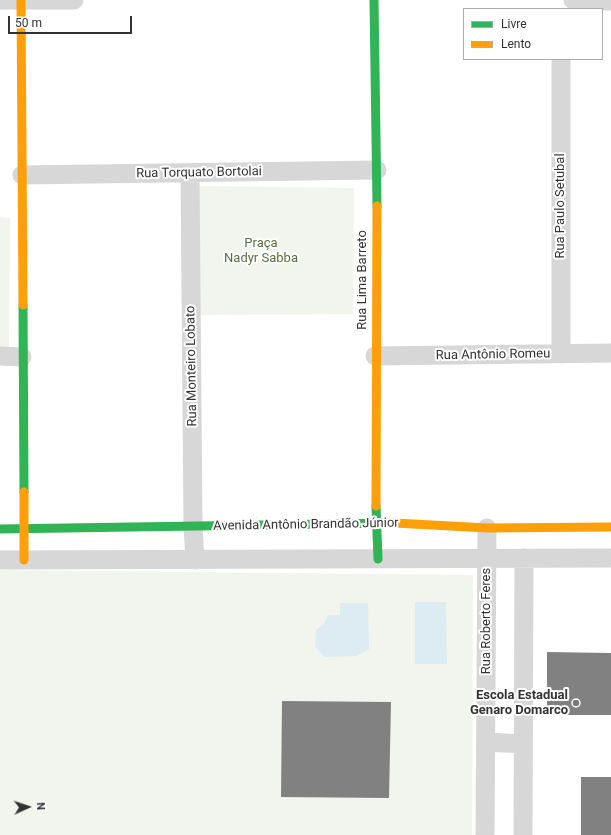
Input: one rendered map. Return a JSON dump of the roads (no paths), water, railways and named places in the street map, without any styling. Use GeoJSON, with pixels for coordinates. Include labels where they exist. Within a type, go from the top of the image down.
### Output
{"type":"FeatureCollection","features":[{"type":"Feature","properties":{"kind":"street"},"geometry":{"type":"LineString","coordinates":[[0,0],[74,0]]}},
{"type":"Feature","properties":{"kind":"street","name":"Rua Lima Barreto"},"geometry":{"type":"LineString","coordinates":[[374,0],[377,170],[375,356],[376,522],[378,559]]}},
{"type":"Feature","properties":{"kind":"street"},"geometry":{"type":"LineString","coordinates":[[573,0],[611,1]]}},
{"type":"Feature","properties":{"kind":"street"},"geometry":{"type":"LineString","coordinates":[[22,1],[22,357],[24,560]]}},
{"type":"Feature","properties":{"kind":"street","name":"Rua Paulo Setubal"},"geometry":{"type":"LineString","coordinates":[[561,60],[561,354]]}},
{"type":"Feature","properties":{"kind":"street","name":"Rua Torquato Bortolai"},"geometry":{"type":"LineString","coordinates":[[22,175],[377,170]]}},
{"type":"Feature","properties":{"kind":"street","name":"Rua Monteiro Lobato"},"geometry":{"type":"LineString","coordinates":[[190,173],[193,527],[195,560]]}},
{"type":"Feature","properties":{"kind":"street","name":"Rua Antônio Romeu"},"geometry":{"type":"LineString","coordinates":[[375,356],[611,353]]}},
{"type":"Feature","properties":{"kind":"street"},"geometry":{"type":"LineString","coordinates":[[0,356],[22,357]]}},
{"type":"Feature","properties":{"kind":"street","name":"Avenida Antônio Brandão Júnior"},"geometry":{"type":"LineString","coordinates":[[0,529],[193,527],[376,522],[487,528],[611,526]]}},
{"type":"Feature","properties":{"kind":"street","name":"Rua Roberto Feres"},"geometry":{"type":"LineString","coordinates":[[485,835],[487,528]]}},
{"type":"Feature","properties":{"kind":"street"},"geometry":{"type":"LineString","coordinates":[[523,835],[524,558]]}},
{"type":"Feature","properties":{"kind":"street"},"geometry":{"type":"LineString","coordinates":[[0,560],[611,558]]}},
{"type":"Feature","properties":{"kind":"street"},"geometry":{"type":"LineString","coordinates":[[486,742],[523,744]]}},
{"type":"Feature","properties":{"kind":"place","name":"Escola Estadual Genaro Domarco"},"geometry":{"type":"Point","coordinates":[576,703]}},
{"type":"Feature","properties":{"kind":"park label","name":"Praça Nadyr Sabba"},"geometry":{"type":"Point","coordinates":[261,252]}}]}
